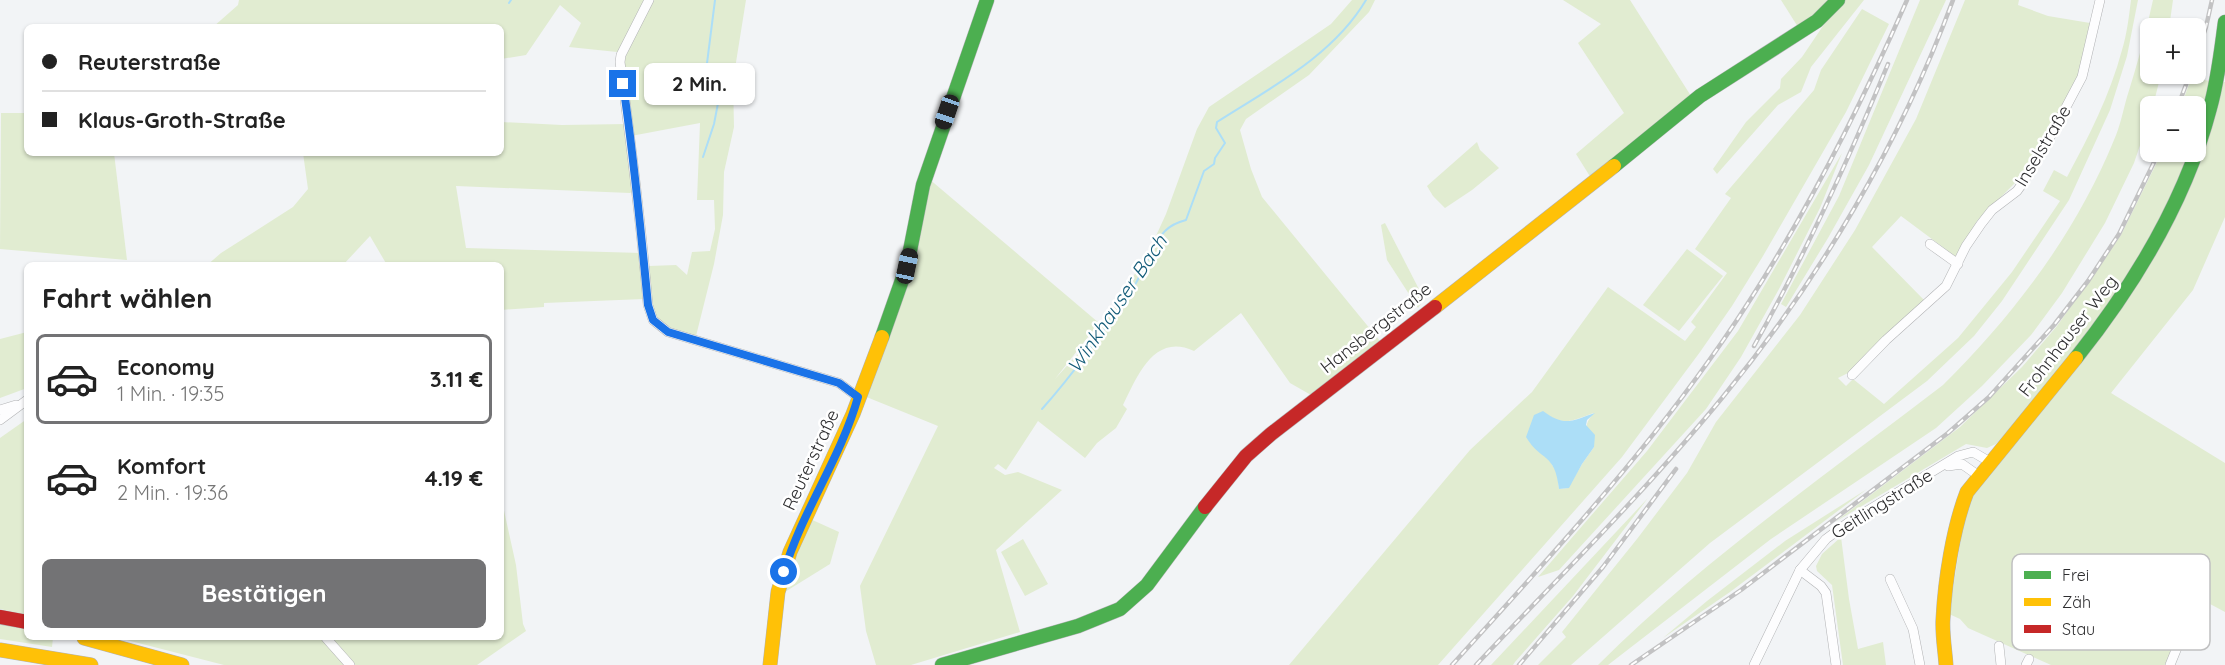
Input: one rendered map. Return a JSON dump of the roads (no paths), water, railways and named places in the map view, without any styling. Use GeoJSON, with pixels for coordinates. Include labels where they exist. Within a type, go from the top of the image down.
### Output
{"type":"FeatureCollection","features":[{"type":"Feature","properties":{"kind":"main road","name":"Reuterstraße"},"geometry":{"type":"LineString","coordinates":[[770,665],[778,592],[790,552],[854,414],[858,397],[901,286],[923,185],[987,0]]}},
{"type":"Feature","properties":{"kind":"main road","name":"Hansbergstraße"},"geometry":{"type":"LineString","coordinates":[[942,665],[1078,626],[1102,618],[1128,603],[1148,585],[1192,522],[1246,456],[1271,434],[1546,221],[1700,96],[1817,21],[1839,0]]}},
{"type":"Feature","properties":{"kind":"main road","name":"Frohnhauser Weg"},"geometry":{"type":"LineString","coordinates":[[1946,665],[1943,621],[1946,588],[1960,510],[1967,492],[2110,314],[2158,238],[2182,188],[2208,120],[2218,76],[2225,22]]}},
{"type":"Feature","properties":{"kind":"main road"},"geometry":{"type":"LineString","coordinates":[[0,617],[24,621]]}},
{"type":"Feature","properties":{"kind":"main road"},"geometry":{"type":"LineString","coordinates":[[91,640],[183,665]]}},
{"type":"Feature","properties":{"kind":"main road"},"geometry":{"type":"LineString","coordinates":[[0,650],[91,665]]}},
{"type":"Feature","properties":{"kind":"street"},"geometry":{"type":"LineString","coordinates":[[649,0],[621,55],[620,62],[629,141],[639,196],[648,305],[653,320],[668,332],[839,383],[858,397]]}},
{"type":"Feature","properties":{"kind":"street","name":"Inselstraße"},"geometry":{"type":"LineString","coordinates":[[1852,375],[1886,340],[1946,286],[1966,246],[1981,224],[1992,210],[2017,191],[2048,141],[2082,77],[2100,0]]}},
{"type":"Feature","properties":{"kind":"street"},"geometry":{"type":"LineString","coordinates":[[1930,244],[1958,264]]}},
{"type":"Feature","properties":{"kind":"street"},"geometry":{"type":"LineString","coordinates":[[0,410],[22,402]]}},
{"type":"Feature","properties":{"kind":"street"},"geometry":{"type":"LineString","coordinates":[[0,420],[22,402]]}},
{"type":"Feature","properties":{"kind":"street","name":"Geitlingstraße"},"geometry":{"type":"LineString","coordinates":[[1754,665],[1800,570],[1826,539],[1849,522],[1966,452],[1980,455],[1990,462]]}},
{"type":"Feature","properties":{"kind":"street","name":"Geitlingstraße"},"geometry":{"type":"LineString","coordinates":[[1940,468],[1962,464],[1979,476]]}},
{"type":"Feature","properties":{"kind":"street"},"geometry":{"type":"LineString","coordinates":[[1800,570],[1821,586],[1826,593],[1836,665]]}},
{"type":"Feature","properties":{"kind":"street"},"geometry":{"type":"LineString","coordinates":[[1890,579],[1913,629],[1920,665]]}},
{"type":"Feature","properties":{"kind":"street"},"geometry":{"type":"LineString","coordinates":[[328,640],[350,665]]}},
{"type":"Feature","properties":{"kind":"street"},"geometry":{"type":"LineString","coordinates":[[1999,646],[2001,665]]}},
{"type":"Feature","properties":{"kind":"street"},"geometry":{"type":"LineString","coordinates":[[2170,665],[2176,650]]}},
{"type":"Feature","properties":{"kind":"water"},"geometry":{"type":"Polygon","coordinates":[[[1543,411],[1563,421],[1595,413],[1587,420],[1586,425],[1595,435],[1594,447],[1569,488],[1559,489],[1551,463],[1526,437],[1534,415],[1543,411]]]}},
{"type":"Feature","properties":{"kind":"waterway"},"geometry":{"type":"LineString","coordinates":[[703,157],[714,124],[719,98],[705,79],[715,0]]}},
{"type":"Feature","properties":{"kind":"waterway","name":"Winkhauser Bach"},"geometry":{"type":"LineString","coordinates":[[1042,409],[1114,316],[1136,283],[1161,236],[1172,225],[1186,220],[1204,171],[1214,164],[1215,158],[1225,143],[1216,128],[1217,122],[1279,83],[1318,54],[1336,38],[1366,0]]}},
{"type":"Feature","properties":{"kind":"railway"},"geometry":{"type":"LineString","coordinates":[[1452,665],[1558,548],[1626,468],[1722,342],[1775,260],[1823,176],[1867,89],[1907,0]]}},
{"type":"Feature","properties":{"kind":"railway"},"geometry":{"type":"LineString","coordinates":[[1476,665],[1601,534],[1693,433],[1758,353],[1792,306],[1854,209],[1882,158],[1932,54],[1953,0]]}},
{"type":"Feature","properties":{"kind":"railway"},"geometry":{"type":"LineString","coordinates":[[2206,27],[2212,0]]}},
{"type":"Feature","properties":{"kind":"railway"},"geometry":{"type":"LineString","coordinates":[[1754,346],[1825,207],[1888,64]]}},
{"type":"Feature","properties":{"kind":"railway"},"geometry":{"type":"LineString","coordinates":[[2182,96],[2186,84]]}},
{"type":"Feature","properties":{"kind":"railway"},"geometry":{"type":"LineString","coordinates":[[1631,665],[1741,590],[1948,433],[1989,397],[2054,325],[2088,281],[2119,234],[2154,162]]}},
{"type":"Feature","properties":{"kind":"railway"},"geometry":{"type":"LineString","coordinates":[[1519,665],[1603,567],[1676,469]]}}]}
